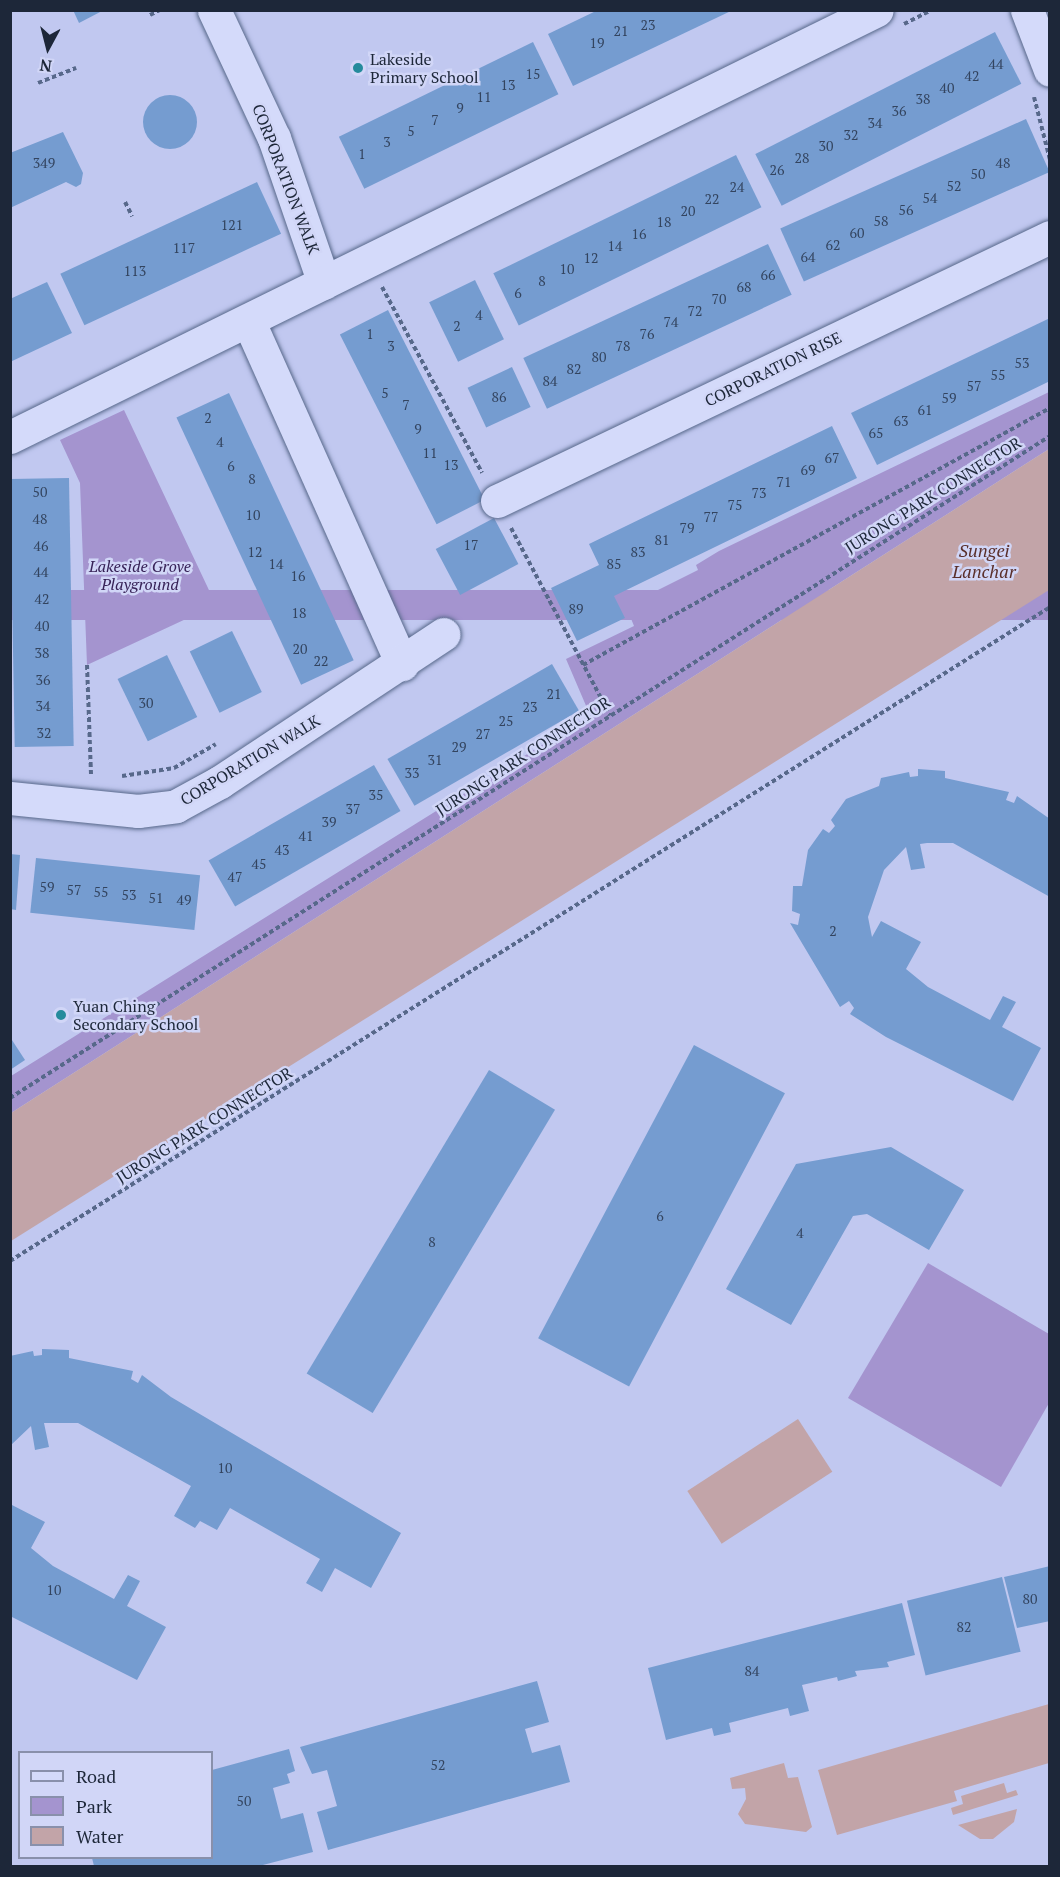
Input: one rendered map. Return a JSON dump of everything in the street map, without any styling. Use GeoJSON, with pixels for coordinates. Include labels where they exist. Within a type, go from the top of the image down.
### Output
{"type":"FeatureCollection","features":[{"type":"Feature","properties":{"kind":"street","name":"CORPORATION WALK"},"geometry":{"type":"LineString","coordinates":[[214,10],[274,138],[324,283]]}},
{"type":"Feature","properties":{"kind":"street"},"geometry":{"type":"LineString","coordinates":[[10,437],[249,322],[368,258],[877,10]]}},
{"type":"Feature","properties":{"kind":"street"},"geometry":{"type":"LineString","coordinates":[[1027,10],[1050,70]]}},
{"type":"Feature","properties":{"kind":"street","name":"CORPORATION RISE"},"geometry":{"type":"LineString","coordinates":[[496,501],[1050,237]]}},
{"type":"Feature","properties":{"kind":"street"},"geometry":{"type":"LineString","coordinates":[[249,322],[402,664]]}},
{"type":"Feature","properties":{"kind":"street","name":"CORPORATION WALK"},"geometry":{"type":"LineString","coordinates":[[10,798],[138,811],[176,806],[220,782],[402,664],[444,634]]}},
{"type":"Feature","properties":{"kind":"path"},"geometry":{"type":"LineString","coordinates":[[150,15],[160,10]]}},
{"type":"Feature","properties":{"kind":"path"},"geometry":{"type":"LineString","coordinates":[[38,83],[75,68]]}},
{"type":"Feature","properties":{"kind":"path"},"geometry":{"type":"LineString","coordinates":[[125,202],[132,216]]}},
{"type":"Feature","properties":{"kind":"path"},"geometry":{"type":"LineString","coordinates":[[583,665],[1050,408]]}},
{"type":"Feature","properties":{"kind":"path","name":"JURONG PARK CONNECTOR"},"geometry":{"type":"LineString","coordinates":[[10,1098],[1050,436]]}},
{"type":"Feature","properties":{"kind":"path","name":"JURONG PARK CONNECTOR"},"geometry":{"type":"LineString","coordinates":[[10,1261],[1050,607]]}},
{"type":"Feature","properties":{"kind":"path"},"geometry":{"type":"LineString","coordinates":[[80,779],[92,780],[87,665]]}},
{"type":"Feature","properties":{"kind":"path"},"geometry":{"type":"LineString","coordinates":[[115,777],[174,768],[222,740]]}},
{"type":"Feature","properties":{"kind":"green space"},"geometry":{"type":"Polygon","coordinates":[[[1049,392],[1049,449],[11,1113],[11,1076],[590,715],[566,659],[634,626],[626,606],[698,570],[696,565],[719,551],[1049,392]]]}},
{"type":"Feature","properties":{"kind":"green space","name":"Lakeside Grove Playground"},"geometry":{"type":"Polygon","coordinates":[[[124,410],[216,605],[87,665],[80,483],[60,440],[124,410]]]}},
{"type":"Feature","properties":{"kind":"green space"},"geometry":{"type":"Polygon","coordinates":[[[10,590],[1049,590],[1049,620],[10,620],[10,590]]]}},
{"type":"Feature","properties":{"kind":"green space"},"geometry":{"type":"Polygon","coordinates":[[[928,1263],[1049,1334],[1049,1403],[1001,1487],[848,1398],[928,1263]]]}},
{"type":"Feature","properties":{"kind":"water","name":"Sungei Lanchar"},"geometry":{"type":"Polygon","coordinates":[[[1049,449],[1049,590],[11,1241],[11,1113],[1049,449]]]}},
{"type":"Feature","properties":{"kind":"water"},"geometry":{"type":"Polygon","coordinates":[[[798,1419],[832,1472],[722,1544],[687,1491],[798,1419]]]}},
{"type":"Feature","properties":{"kind":"water"},"geometry":{"type":"Polygon","coordinates":[[[1049,1704],[1049,1763],[954,1791],[957,1801],[837,1835],[818,1770],[1049,1704]]]}},
{"type":"Feature","properties":{"kind":"water"},"geometry":{"type":"Polygon","coordinates":[[[784,1763],[788,1778],[798,1777],[812,1827],[806,1832],[745,1824],[738,1814],[746,1799],[745,1788],[732,1789],[730,1778],[784,1763]]]}},
{"type":"Feature","properties":{"kind":"water"},"geometry":{"type":"Polygon","coordinates":[[[1004,1783],[1007,1793],[1016,1790],[1018,1795],[953,1815],[951,1808],[963,1804],[961,1796],[1004,1783]]]}},
{"type":"Feature","properties":{"kind":"water"},"geometry":{"type":"Polygon","coordinates":[[[1017,1809],[1014,1822],[993,1839],[980,1839],[958,1825],[1017,1809]]]}},
{"type":"Feature","properties":{"kind":"building"},"geometry":{"type":"Polygon","coordinates":[[[73,10],[104,10],[79,23],[73,10]]]}},
{"type":"Feature","properties":{"kind":"building"},"geometry":{"type":"Polygon","coordinates":[[[598,10],[733,10],[573,86],[548,34],[598,10]]]}},
{"type":"Feature","properties":{"kind":"building"},"geometry":{"type":"Polygon","coordinates":[[[995,32],[1021,84],[782,206],[755,154],[995,32]]]}},
{"type":"Feature","properties":{"kind":"building"},"geometry":{"type":"Polygon","coordinates":[[[533,42],[558,94],[364,189],[339,137],[533,42]]]}},
{"type":"Feature","properties":{"kind":"building"},"geometry":{"type":"Polygon","coordinates":[[[165,95],[175,95],[185,99],[193,107],[197,122],[193,137],[185,145],[175,149],[165,149],[155,145],[147,137],[143,127],[143,117],[147,107],[155,99],[165,95]]]}},
{"type":"Feature","properties":{"kind":"building"},"geometry":{"type":"Polygon","coordinates":[[[1026,119],[1050,172],[804,281],[780,228],[1026,119]]]}},
{"type":"Feature","properties":{"kind":"building"},"geometry":{"type":"Polygon","coordinates":[[[63,132],[83,173],[81,184],[76,187],[66,182],[10,208],[10,153],[63,132]]]}},
{"type":"Feature","properties":{"kind":"building"},"geometry":{"type":"Polygon","coordinates":[[[736,155],[761,207],[519,325],[493,273],[736,155]]]}},
{"type":"Feature","properties":{"kind":"building"},"geometry":{"type":"Polygon","coordinates":[[[257,182],[281,234],[84,325],[60,274],[257,182]]]}},
{"type":"Feature","properties":{"kind":"building"},"geometry":{"type":"Polygon","coordinates":[[[768,244],[792,295],[547,409],[523,358],[768,244]]]}},
{"type":"Feature","properties":{"kind":"building"},"geometry":{"type":"Polygon","coordinates":[[[475,280],[504,339],[458,362],[429,302],[475,280]]]}},
{"type":"Feature","properties":{"kind":"building"},"geometry":{"type":"Polygon","coordinates":[[[47,282],[72,333],[10,362],[10,299],[47,282]]]}},
{"type":"Feature","properties":{"kind":"building"},"geometry":{"type":"Polygon","coordinates":[[[388,310],[485,500],[437,524],[340,335],[388,310]]]}},
{"type":"Feature","properties":{"kind":"building"},"geometry":{"type":"Polygon","coordinates":[[[1050,318],[1050,381],[877,465],[851,413],[1050,318]]]}},
{"type":"Feature","properties":{"kind":"building"},"geometry":{"type":"Polygon","coordinates":[[[512,367],[531,407],[486,428],[468,388],[512,367]]]}},
{"type":"Feature","properties":{"kind":"building"},"geometry":{"type":"Polygon","coordinates":[[[229,393],[354,660],[301,685],[176,418],[229,393]]]}},
{"type":"Feature","properties":{"kind":"building"},"geometry":{"type":"Polygon","coordinates":[[[832,426],[857,478],[614,596],[625,618],[577,641],[551,588],[599,565],[589,544],[832,426]]]}},
{"type":"Feature","properties":{"kind":"building"},"geometry":{"type":"Polygon","coordinates":[[[69,478],[74,746],[15,747],[10,479],[69,478]]]}},
{"type":"Feature","properties":{"kind":"building"},"geometry":{"type":"Polygon","coordinates":[[[494,518],[518,564],[460,595],[436,549],[494,518]]]}},
{"type":"Feature","properties":{"kind":"building"},"geometry":{"type":"Polygon","coordinates":[[[232,631],[262,692],[220,713],[190,652],[232,631]]]}},
{"type":"Feature","properties":{"kind":"building"},"geometry":{"type":"Polygon","coordinates":[[[167,655],[197,717],[148,741],[118,679],[167,655]]]}},
{"type":"Feature","properties":{"kind":"building"},"geometry":{"type":"Polygon","coordinates":[[[552,664],[579,711],[414,806],[387,759],[552,664]]]}},
{"type":"Feature","properties":{"kind":"building"},"geometry":{"type":"Polygon","coordinates":[[[374,765],[401,811],[235,906],[209,860],[374,765]]]}},
{"type":"Feature","properties":{"kind":"building"},"geometry":{"type":"Polygon","coordinates":[[[918,769],[945,771],[945,778],[1009,792],[1006,800],[1014,803],[1017,796],[1050,819],[1050,897],[953,843],[927,843],[920,844],[925,868],[911,870],[906,847],[884,870],[868,917],[872,937],[881,921],[921,942],[906,969],[928,987],[990,1020],[1003,996],[1016,1002],[1002,1027],[1041,1048],[1013,1101],[886,1037],[850,1014],[854,1008],[849,1001],[840,1007],[790,923],[798,925],[800,914],[792,911],[793,886],[802,886],[808,850],[823,829],[829,833],[835,826],[831,820],[846,799],[879,786],[881,778],[909,772],[910,777],[918,776],[918,769]]]}},
{"type":"Feature","properties":{"kind":"building"},"geometry":{"type":"Polygon","coordinates":[[[10,854],[20,855],[16,910],[10,909],[10,854]]]}},
{"type":"Feature","properties":{"kind":"building"},"geometry":{"type":"Polygon","coordinates":[[[36,858],[200,875],[194,930],[30,913],[36,858]]]}},
{"type":"Feature","properties":{"kind":"building"},"geometry":{"type":"Polygon","coordinates":[[[10,1037],[25,1060],[10,1070],[10,1037]]]}},
{"type":"Feature","properties":{"kind":"building"},"geometry":{"type":"Polygon","coordinates":[[[694,1045],[785,1093],[629,1386],[538,1338],[694,1045]]]}},
{"type":"Feature","properties":{"kind":"building"},"geometry":{"type":"Polygon","coordinates":[[[489,1070],[555,1110],[373,1413],[307,1373],[489,1070]]]}},
{"type":"Feature","properties":{"kind":"building"},"geometry":{"type":"Polygon","coordinates":[[[891,1147],[964,1190],[929,1250],[867,1214],[853,1216],[791,1325],[726,1289],[796,1164],[891,1147]]]}},
{"type":"Feature","properties":{"kind":"building"},"geometry":{"type":"Polygon","coordinates":[[[42,1349],[69,1350],[69,1358],[133,1371],[131,1379],[138,1383],[142,1375],[171,1397],[401,1533],[371,1588],[335,1568],[322,1592],[306,1583],[320,1559],[230,1508],[217,1530],[200,1521],[195,1528],[174,1516],[191,1486],[78,1423],[44,1423],[49,1447],[35,1450],[31,1426],[10,1446],[10,1356],[33,1351],[34,1356],[42,1355],[42,1349]]]}},
{"type":"Feature","properties":{"kind":"building"},"geometry":{"type":"Polygon","coordinates":[[[10,1504],[45,1522],[31,1548],[53,1566],[114,1599],[128,1575],[140,1581],[127,1606],[166,1627],[137,1680],[10,1616],[10,1504]]]}},
{"type":"Feature","properties":{"kind":"building"},"geometry":{"type":"Polygon","coordinates":[[[1050,1566],[1050,1621],[1017,1628],[1004,1577],[1050,1566]]]}},
{"type":"Feature","properties":{"kind":"building"},"geometry":{"type":"Polygon","coordinates":[[[1002,1577],[1021,1652],[926,1675],[907,1601],[1002,1577]]]}},
{"type":"Feature","properties":{"kind":"building"},"geometry":{"type":"Polygon","coordinates":[[[902,1603],[915,1655],[887,1662],[889,1667],[855,1671],[857,1676],[838,1681],[837,1677],[802,1685],[809,1711],[790,1716],[788,1708],[729,1723],[731,1732],[714,1736],[712,1728],[666,1740],[648,1668],[902,1603]]]}},
{"type":"Feature","properties":{"kind":"building"},"geometry":{"type":"Polygon","coordinates":[[[537,1681],[549,1722],[525,1729],[532,1753],[560,1745],[570,1782],[328,1850],[317,1812],[337,1806],[327,1770],[312,1774],[300,1747],[537,1681]]]}},
{"type":"Feature","properties":{"kind":"building"},"geometry":{"type":"Polygon","coordinates":[[[289,1749],[295,1771],[287,1774],[290,1783],[273,1788],[281,1819],[303,1813],[313,1852],[259,1866],[94,1866],[92,1859],[213,1859],[213,1770],[289,1749]]]}},
{"type":"Feature","properties":{"kind":"place","name":"Lakeside Primary School"},"geometry":{"type":"Point","coordinates":[358,68]}},
{"type":"Feature","properties":{"kind":"place","name":"Yuan Ching Secondary School"},"geometry":{"type":"Point","coordinates":[61,1015]}}]}
